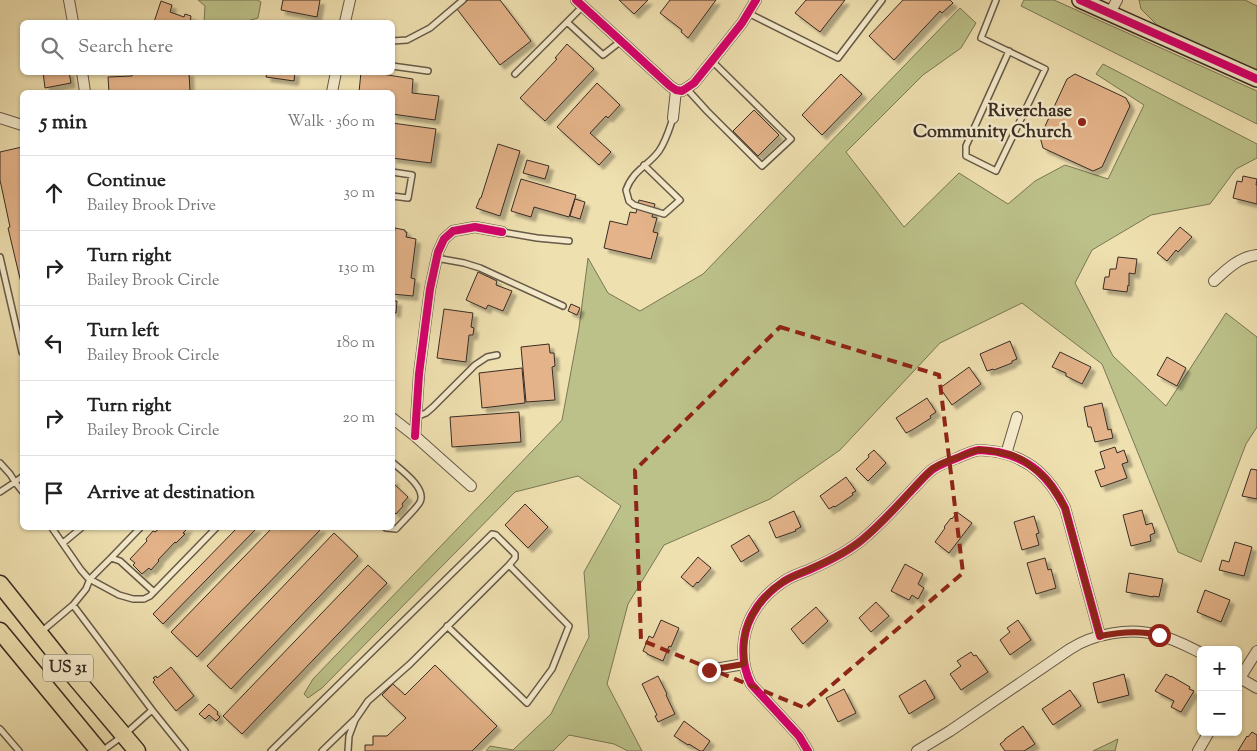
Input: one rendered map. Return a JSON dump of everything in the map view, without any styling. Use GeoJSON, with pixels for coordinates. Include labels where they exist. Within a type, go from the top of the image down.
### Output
{"type":"FeatureCollection","features":[{"type":"Feature","properties":{"kind":"main road","name":"US 31"},"geometry":{"type":"LineString","coordinates":[[0,584],[137,751]]}},
{"type":"Feature","properties":{"kind":"main road","name":"US 31"},"geometry":{"type":"LineString","coordinates":[[0,631],[100,751]]}},
{"type":"Feature","properties":{"kind":"street"},"geometry":{"type":"LineString","coordinates":[[69,0],[73,20]]}},
{"type":"Feature","properties":{"kind":"street"},"geometry":{"type":"LineString","coordinates":[[346,20],[350,0]]}},
{"type":"Feature","properties":{"kind":"street"},"geometry":{"type":"LineString","coordinates":[[579,3],[670,86],[682,91],[694,83],[712,61],[742,23],[756,0]]}},
{"type":"Feature","properties":{"kind":"street"},"geometry":{"type":"LineString","coordinates":[[1080,0],[1113,7],[1257,79]]}},
{"type":"Feature","properties":{"kind":"street"},"geometry":{"type":"LineString","coordinates":[[82,75],[85,90]]}},
{"type":"Feature","properties":{"kind":"street"},"geometry":{"type":"LineString","coordinates":[[332,90],[335,75]]}},
{"type":"Feature","properties":{"kind":"street"},"geometry":{"type":"LineString","coordinates":[[673,118],[676,90]]}},
{"type":"Feature","properties":{"kind":"street"},"geometry":{"type":"LineString","coordinates":[[0,118],[20,124]]}},
{"type":"Feature","properties":{"kind":"street"},"geometry":{"type":"LineString","coordinates":[[415,436],[419,374],[430,289],[438,252],[444,239],[453,231],[475,227],[502,232]]}},
{"type":"Feature","properties":{"kind":"street"},"geometry":{"type":"LineString","coordinates":[[1214,281],[1229,267],[1243,258],[1257,254]]}},
{"type":"Feature","properties":{"kind":"street"},"geometry":{"type":"LineString","coordinates":[[1006,454],[1017,417]]}},
{"type":"Feature","properties":{"kind":"street"},"geometry":{"type":"LineString","coordinates":[[395,420],[471,486]]}},
{"type":"Feature","properties":{"kind":"street"},"geometry":{"type":"LineString","coordinates":[[808,751],[799,736],[751,684],[746,675],[743,647],[746,629],[750,620],[764,597],[784,581],[845,552],[862,540],[940,464],[977,450],[987,450],[1023,460],[1049,482],[1060,499],[1069,519],[1100,636]]}},
{"type":"Feature","properties":{"kind":"street"},"geometry":{"type":"LineString","coordinates":[[917,751],[950,731],[1079,642],[1100,636],[1135,632],[1150,633],[1168,638],[1197,651]]}},
{"type":"Feature","properties":{"kind":"street"},"geometry":{"type":"LineString","coordinates":[[1242,674],[1257,651]]}},
{"type":"Feature","properties":{"kind":"street"},"geometry":{"type":"LineString","coordinates":[[709,670],[744,664]]}},
{"type":"Feature","properties":{"kind":"street"},"geometry":{"type":"LineString","coordinates":[[1242,680],[1257,688]]}},
{"type":"Feature","properties":{"kind":"street"},"geometry":{"type":"LineString","coordinates":[[1198,751],[1207,736]]}},
{"type":"Feature","properties":{"kind":"lane"},"geometry":{"type":"LineString","coordinates":[[395,42],[407,40],[430,28],[463,0]]}},
{"type":"Feature","properties":{"kind":"lane"},"geometry":{"type":"LineString","coordinates":[[748,13],[838,58],[882,0]]}},
{"type":"Feature","properties":{"kind":"lane"},"geometry":{"type":"LineString","coordinates":[[996,0],[981,38],[1009,51],[1045,69],[996,171],[966,156],[966,146],[1009,51]]}},
{"type":"Feature","properties":{"kind":"lane"},"geometry":{"type":"LineString","coordinates":[[515,74],[567,22],[579,3]]}},
{"type":"Feature","properties":{"kind":"lane"},"geometry":{"type":"LineString","coordinates":[[567,22],[603,55],[621,40]]}},
{"type":"Feature","properties":{"kind":"lane"},"geometry":{"type":"LineString","coordinates":[[687,89],[762,166],[791,138],[712,61]]}},
{"type":"Feature","properties":{"kind":"lane"},"geometry":{"type":"LineString","coordinates":[[395,66],[428,71]]}},
{"type":"Feature","properties":{"kind":"lane"},"geometry":{"type":"LineString","coordinates":[[644,165],[680,200],[664,214],[634,205],[629,201],[626,190],[633,176],[644,165],[658,152],[667,138],[673,118]]}},
{"type":"Feature","properties":{"kind":"lane"},"geometry":{"type":"LineString","coordinates":[[395,172],[412,175],[408,198],[395,196]]}},
{"type":"Feature","properties":{"kind":"lane"},"geometry":{"type":"LineString","coordinates":[[502,232],[569,241]]}},
{"type":"Feature","properties":{"kind":"lane"},"geometry":{"type":"LineString","coordinates":[[0,257],[20,343]]}},
{"type":"Feature","properties":{"kind":"lane"},"geometry":{"type":"LineString","coordinates":[[436,258],[464,262],[480,268],[563,306]]}},
{"type":"Feature","properties":{"kind":"lane"},"geometry":{"type":"LineString","coordinates":[[416,417],[426,413],[433,407],[474,365],[487,357],[497,355]]}},
{"type":"Feature","properties":{"kind":"lane"},"geometry":{"type":"LineString","coordinates":[[0,463],[20,488]]}},
{"type":"Feature","properties":{"kind":"lane"},"geometry":{"type":"LineString","coordinates":[[395,465],[417,484],[422,495],[421,502],[395,528]]}},
{"type":"Feature","properties":{"kind":"lane"},"geometry":{"type":"LineString","coordinates":[[0,492],[20,478]]}},
{"type":"Feature","properties":{"kind":"lane"},"geometry":{"type":"LineString","coordinates":[[53,530],[81,570],[90,579],[119,595],[133,599],[144,599],[150,596],[214,530]]}},
{"type":"Feature","properties":{"kind":"lane"},"geometry":{"type":"LineString","coordinates":[[63,543],[79,530]]}},
{"type":"Feature","properties":{"kind":"lane"},"geometry":{"type":"LineString","coordinates":[[40,633],[73,605],[86,589],[90,579],[138,530]]}},
{"type":"Feature","properties":{"kind":"lane"},"geometry":{"type":"LineString","coordinates":[[271,751],[492,534],[496,535],[515,554],[515,558],[410,664],[368,701],[355,720],[322,751]]}},
{"type":"Feature","properties":{"kind":"lane"},"geometry":{"type":"LineString","coordinates":[[111,558],[120,561],[154,592]]}},
{"type":"Feature","properties":{"kind":"lane"},"geometry":{"type":"LineString","coordinates":[[447,626],[527,703],[552,669],[569,626],[509,565]]}},
{"type":"Feature","properties":{"kind":"lane"},"geometry":{"type":"LineString","coordinates":[[73,605],[185,751]]}},
{"type":"Feature","properties":{"kind":"lane"},"geometry":{"type":"LineString","coordinates":[[100,751],[124,735],[152,710]]}},
{"type":"Feature","properties":{"kind":"lane"},"geometry":{"type":"LineString","coordinates":[[348,751],[349,736],[355,720]]}},
{"type":"Feature","properties":{"kind":"lane"},"geometry":{"type":"LineString","coordinates":[[0,729],[19,751]]}},
{"type":"Feature","properties":{"kind":"highlighted area"},"geometry":{"type":"Polygon","coordinates":[[[780,327],[939,375],[963,573],[805,708],[641,640],[635,470],[780,327]]]}},
{"type":"Feature","properties":{"kind":"green space"},"geometry":{"type":"Polygon","coordinates":[[[198,0],[258,0],[261,2],[258,18],[251,20],[204,20],[205,6],[198,0]]]}},
{"type":"Feature","properties":{"kind":"green space"},"geometry":{"type":"Polygon","coordinates":[[[1024,0],[1054,0],[1257,91],[1257,124],[1021,6],[1024,0]]]}},
{"type":"Feature","properties":{"kind":"green space"},"geometry":{"type":"Polygon","coordinates":[[[1139,0],[1245,0],[1257,6],[1257,70],[1157,25],[1141,9],[1139,0]]]}},
{"type":"Feature","properties":{"kind":"green space"},"geometry":{"type":"Polygon","coordinates":[[[960,8],[976,23],[961,48],[923,75],[846,152],[904,227],[959,173],[1008,204],[1035,181],[1065,165],[1108,179],[1144,105],[1096,74],[1103,64],[1257,144],[1257,158],[1236,169],[1210,204],[1151,215],[1092,250],[1075,283],[1113,356],[1166,406],[1226,313],[1257,337],[1257,427],[1246,444],[1201,562],[1178,552],[1102,364],[1022,303],[940,343],[840,450],[770,499],[664,545],[628,604],[607,684],[642,751],[628,751],[614,744],[569,735],[553,751],[486,751],[490,746],[513,750],[551,714],[589,637],[584,572],[621,506],[578,476],[515,492],[322,688],[308,698],[304,694],[313,679],[562,420],[579,328],[588,258],[608,293],[640,311],[703,274],[960,8]]]}},
{"type":"Feature","properties":{"kind":"green space"},"geometry":{"type":"Polygon","coordinates":[[[1118,739],[1115,751],[1093,751],[1118,739]]]}},
{"type":"Feature","properties":{"kind":"building"},"geometry":{"type":"Polygon","coordinates":[[[283,0],[320,0],[317,17],[281,10],[283,0]]]}},
{"type":"Feature","properties":{"kind":"building"},"geometry":{"type":"Polygon","coordinates":[[[468,0],[500,0],[531,41],[500,65],[457,9],[468,0]]]}},
{"type":"Feature","properties":{"kind":"building"},"geometry":{"type":"Polygon","coordinates":[[[619,0],[648,0],[634,14],[619,0]]]}},
{"type":"Feature","properties":{"kind":"building"},"geometry":{"type":"Polygon","coordinates":[[[670,0],[716,0],[688,38],[681,32],[682,30],[660,13],[670,0]]]}},
{"type":"Feature","properties":{"kind":"building"},"geometry":{"type":"Polygon","coordinates":[[[806,0],[845,0],[820,32],[795,13],[806,0]]]}},
{"type":"Feature","properties":{"kind":"building"},"geometry":{"type":"Polygon","coordinates":[[[903,0],[950,0],[953,3],[942,13],[940,11],[894,60],[869,36],[903,0]]]}},
{"type":"Feature","properties":{"kind":"building"},"geometry":{"type":"Polygon","coordinates":[[[161,1],[172,5],[170,12],[184,17],[185,14],[191,16],[190,20],[155,20],[161,1]]]}},
{"type":"Feature","properties":{"kind":"building"},"geometry":{"type":"Polygon","coordinates":[[[567,44],[594,69],[545,121],[520,98],[557,59],[555,58],[567,44]]]}},
{"type":"Feature","properties":{"kind":"building"},"geometry":{"type":"Polygon","coordinates":[[[841,74],[862,94],[822,135],[802,115],[841,74]]]}},
{"type":"Feature","properties":{"kind":"building"},"geometry":{"type":"Polygon","coordinates":[[[1075,74],[1126,98],[1130,106],[1102,167],[1093,171],[1043,148],[1040,137],[1067,79],[1075,74]]]}},
{"type":"Feature","properties":{"kind":"building"},"geometry":{"type":"Polygon","coordinates":[[[43,75],[70,75],[71,83],[45,88],[43,75]]]}},
{"type":"Feature","properties":{"kind":"building"},"geometry":{"type":"Polygon","coordinates":[[[189,75],[190,90],[109,90],[108,77],[189,75]]]}},
{"type":"Feature","properties":{"kind":"building"},"geometry":{"type":"Polygon","coordinates":[[[266,75],[295,75],[294,81],[266,77],[266,75]]]}},
{"type":"Feature","properties":{"kind":"building"},"geometry":{"type":"Polygon","coordinates":[[[361,75],[388,75],[413,79],[412,93],[439,96],[435,120],[395,114],[395,90],[359,90],[361,75]]]}},
{"type":"Feature","properties":{"kind":"building"},"geometry":{"type":"Polygon","coordinates":[[[597,83],[620,105],[608,118],[606,116],[590,133],[611,152],[599,165],[557,127],[597,83]]]}},
{"type":"Feature","properties":{"kind":"building"},"geometry":{"type":"Polygon","coordinates":[[[754,110],[779,135],[758,156],[733,131],[754,110]]]}},
{"type":"Feature","properties":{"kind":"building"},"geometry":{"type":"Polygon","coordinates":[[[395,123],[436,129],[431,163],[395,158],[395,123]]]}},
{"type":"Feature","properties":{"kind":"building"},"geometry":{"type":"Polygon","coordinates":[[[498,144],[520,151],[500,216],[476,208],[498,144]]]}},
{"type":"Feature","properties":{"kind":"building"},"geometry":{"type":"Polygon","coordinates":[[[20,147],[20,279],[8,228],[10,227],[0,180],[0,152],[20,147]]]}},
{"type":"Feature","properties":{"kind":"building"},"geometry":{"type":"Polygon","coordinates":[[[527,160],[549,166],[545,179],[523,173],[527,160]]]}},
{"type":"Feature","properties":{"kind":"building"},"geometry":{"type":"Polygon","coordinates":[[[1243,176],[1257,179],[1257,204],[1233,198],[1237,181],[1242,182],[1243,176]]]}},
{"type":"Feature","properties":{"kind":"building"},"geometry":{"type":"Polygon","coordinates":[[[521,179],[576,195],[569,217],[534,207],[531,217],[511,211],[521,179]]]}},
{"type":"Feature","properties":{"kind":"building"},"geometry":{"type":"Polygon","coordinates":[[[575,199],[585,202],[580,219],[570,216],[575,199]]]}},
{"type":"Feature","properties":{"kind":"building"},"geometry":{"type":"Polygon","coordinates":[[[639,200],[655,204],[652,217],[657,218],[653,232],[658,233],[651,259],[604,248],[610,221],[627,225],[630,212],[636,213],[639,200]]]}},
{"type":"Feature","properties":{"kind":"building"},"geometry":{"type":"Polygon","coordinates":[[[1180,227],[1192,237],[1178,252],[1176,250],[1167,261],[1157,253],[1180,227]]]}},
{"type":"Feature","properties":{"kind":"building"},"geometry":{"type":"Polygon","coordinates":[[[395,228],[405,230],[407,232],[406,237],[416,239],[411,278],[415,279],[413,296],[395,294],[395,228]]]}},
{"type":"Feature","properties":{"kind":"building"},"geometry":{"type":"Polygon","coordinates":[[[1118,257],[1137,259],[1135,274],[1129,273],[1127,292],[1103,289],[1105,277],[1109,277],[1110,269],[1116,269],[1118,257]]]}},
{"type":"Feature","properties":{"kind":"building"},"geometry":{"type":"Polygon","coordinates":[[[478,272],[497,281],[496,285],[512,291],[503,311],[488,305],[486,309],[466,300],[478,272]]]}},
{"type":"Feature","properties":{"kind":"building"},"geometry":{"type":"Polygon","coordinates":[[[395,301],[397,301],[396,313],[395,301]]]}},
{"type":"Feature","properties":{"kind":"building"},"geometry":{"type":"Polygon","coordinates":[[[571,304],[580,308],[577,315],[568,311],[571,304]]]}},
{"type":"Feature","properties":{"kind":"building"},"geometry":{"type":"Polygon","coordinates":[[[444,309],[473,313],[471,327],[474,328],[473,335],[469,335],[466,362],[437,358],[444,309]]]}},
{"type":"Feature","properties":{"kind":"building"},"geometry":{"type":"Polygon","coordinates":[[[1010,341],[1017,359],[1012,361],[1012,363],[987,371],[980,354],[1010,341]]]}},
{"type":"Feature","properties":{"kind":"building"},"geometry":{"type":"Polygon","coordinates":[[[549,344],[550,353],[554,353],[555,366],[552,367],[555,400],[526,402],[521,347],[549,344]]]}},
{"type":"Feature","properties":{"kind":"building"},"geometry":{"type":"Polygon","coordinates":[[[1060,352],[1091,367],[1082,384],[1066,376],[1066,373],[1052,367],[1060,352]]]}},
{"type":"Feature","properties":{"kind":"building"},"geometry":{"type":"Polygon","coordinates":[[[1167,357],[1186,368],[1177,386],[1157,375],[1167,357]]]}},
{"type":"Feature","properties":{"kind":"building"},"geometry":{"type":"Polygon","coordinates":[[[969,367],[981,384],[952,405],[940,388],[969,367]]]}},
{"type":"Feature","properties":{"kind":"building"},"geometry":{"type":"Polygon","coordinates":[[[522,368],[525,403],[482,408],[479,373],[522,368]]]}},
{"type":"Feature","properties":{"kind":"building"},"geometry":{"type":"Polygon","coordinates":[[[927,398],[936,412],[930,416],[931,418],[906,433],[896,418],[927,398]]]}},
{"type":"Feature","properties":{"kind":"building"},"geometry":{"type":"Polygon","coordinates":[[[1102,403],[1108,430],[1111,429],[1113,438],[1095,442],[1091,427],[1088,427],[1084,407],[1102,403]]]}},
{"type":"Feature","properties":{"kind":"building"},"geometry":{"type":"Polygon","coordinates":[[[519,412],[521,442],[452,447],[450,417],[519,412]]]}},
{"type":"Feature","properties":{"kind":"building"},"geometry":{"type":"Polygon","coordinates":[[[1115,447],[1117,453],[1124,450],[1128,462],[1122,464],[1127,478],[1101,487],[1095,471],[1105,468],[1100,452],[1115,447]]]}},
{"type":"Feature","properties":{"kind":"building"},"geometry":{"type":"Polygon","coordinates":[[[874,450],[886,463],[868,481],[856,469],[874,450]]]}},
{"type":"Feature","properties":{"kind":"building"},"geometry":{"type":"Polygon","coordinates":[[[1251,469],[1257,470],[1257,499],[1242,496],[1251,469]]]}},
{"type":"Feature","properties":{"kind":"building"},"geometry":{"type":"Polygon","coordinates":[[[846,477],[856,491],[835,507],[829,509],[820,496],[846,477]]]}},
{"type":"Feature","properties":{"kind":"building"},"geometry":{"type":"Polygon","coordinates":[[[395,485],[408,497],[395,513],[395,485]]]}},
{"type":"Feature","properties":{"kind":"building"},"geometry":{"type":"Polygon","coordinates":[[[525,504],[548,527],[528,548],[505,525],[525,504]]]}},
{"type":"Feature","properties":{"kind":"building"},"geometry":{"type":"Polygon","coordinates":[[[1142,510],[1146,525],[1152,523],[1155,533],[1150,535],[1151,541],[1131,546],[1123,515],[1142,510]]]}},
{"type":"Feature","properties":{"kind":"building"},"geometry":{"type":"Polygon","coordinates":[[[794,511],[801,527],[796,531],[776,538],[769,522],[794,511]]]}},
{"type":"Feature","properties":{"kind":"building"},"geometry":{"type":"Polygon","coordinates":[[[957,512],[972,523],[949,553],[935,542],[944,527],[957,512]]]}},
{"type":"Feature","properties":{"kind":"building"},"geometry":{"type":"Polygon","coordinates":[[[1034,516],[1039,533],[1036,534],[1039,545],[1022,550],[1014,522],[1034,516]]]}},
{"type":"Feature","properties":{"kind":"building"},"geometry":{"type":"Polygon","coordinates":[[[158,530],[186,530],[183,533],[185,534],[158,560],[151,570],[149,568],[142,574],[130,559],[147,541],[146,539],[153,531],[158,530]]]}},
{"type":"Feature","properties":{"kind":"building"},"geometry":{"type":"Polygon","coordinates":[[[235,530],[255,530],[163,624],[153,614],[235,530]]]}},
{"type":"Feature","properties":{"kind":"building"},"geometry":{"type":"Polygon","coordinates":[[[270,530],[320,530],[197,657],[171,632],[270,530]]]}},
{"type":"Feature","properties":{"kind":"building"},"geometry":{"type":"Polygon","coordinates":[[[334,533],[358,556],[231,689],[207,666],[334,533]]]}},
{"type":"Feature","properties":{"kind":"building"},"geometry":{"type":"Polygon","coordinates":[[[749,535],[759,551],[741,562],[731,546],[749,535]]]}},
{"type":"Feature","properties":{"kind":"building"},"geometry":{"type":"Polygon","coordinates":[[[1235,542],[1252,547],[1244,576],[1219,570],[1222,560],[1229,562],[1235,542]]]}},
{"type":"Feature","properties":{"kind":"building"},"geometry":{"type":"Polygon","coordinates":[[[698,557],[711,568],[693,587],[681,577],[698,557]]]}},
{"type":"Feature","properties":{"kind":"building"},"geometry":{"type":"Polygon","coordinates":[[[1045,558],[1048,570],[1051,569],[1056,588],[1036,594],[1027,563],[1045,558]]]}},
{"type":"Feature","properties":{"kind":"building"},"geometry":{"type":"Polygon","coordinates":[[[905,564],[923,574],[918,584],[924,588],[918,599],[912,595],[909,600],[891,591],[905,564]]]}},
{"type":"Feature","properties":{"kind":"building"},"geometry":{"type":"Polygon","coordinates":[[[368,565],[387,583],[242,734],[223,716],[368,565]]]}},
{"type":"Feature","properties":{"kind":"building"},"geometry":{"type":"Polygon","coordinates":[[[1129,573],[1163,579],[1159,597],[1126,592],[1129,573]]]}},
{"type":"Feature","properties":{"kind":"building"},"geometry":{"type":"Polygon","coordinates":[[[1205,590],[1230,600],[1221,622],[1197,612],[1205,590]]]}},
{"type":"Feature","properties":{"kind":"building"},"geometry":{"type":"Polygon","coordinates":[[[876,602],[889,616],[871,632],[859,618],[876,602]]]}},
{"type":"Feature","properties":{"kind":"building"},"geometry":{"type":"Polygon","coordinates":[[[816,607],[828,621],[803,644],[791,629],[816,607]]]}},
{"type":"Feature","properties":{"kind":"building"},"geometry":{"type":"Polygon","coordinates":[[[661,620],[679,628],[663,661],[643,651],[649,636],[653,638],[661,620]]]}},
{"type":"Feature","properties":{"kind":"building"},"geometry":{"type":"Polygon","coordinates":[[[1018,620],[1031,640],[1010,655],[1000,640],[1010,632],[1007,628],[1018,620]]]}},
{"type":"Feature","properties":{"kind":"building"},"geometry":{"type":"Polygon","coordinates":[[[971,652],[974,656],[976,655],[988,672],[961,690],[950,674],[961,666],[957,661],[971,652]]]}},
{"type":"Feature","properties":{"kind":"building"},"geometry":{"type":"Polygon","coordinates":[[[435,665],[497,726],[472,751],[365,751],[365,745],[373,745],[373,736],[387,736],[406,718],[382,695],[393,684],[405,695],[435,665]]]}},
{"type":"Feature","properties":{"kind":"building"},"geometry":{"type":"Polygon","coordinates":[[[171,667],[194,696],[176,711],[153,682],[155,680],[153,678],[156,676],[157,678],[171,667]]]}},
{"type":"Feature","properties":{"kind":"building"},"geometry":{"type":"Polygon","coordinates":[[[1124,674],[1129,695],[1098,703],[1093,683],[1124,674]]]}},
{"type":"Feature","properties":{"kind":"building"},"geometry":{"type":"Polygon","coordinates":[[[1166,674],[1194,691],[1181,712],[1171,707],[1174,701],[1155,691],[1166,674]]]}},
{"type":"Feature","properties":{"kind":"building"},"geometry":{"type":"Polygon","coordinates":[[[658,676],[675,714],[658,722],[655,716],[657,715],[642,684],[658,676]]]}},
{"type":"Feature","properties":{"kind":"building"},"geometry":{"type":"Polygon","coordinates":[[[925,680],[935,698],[909,714],[899,696],[925,680]]]}},
{"type":"Feature","properties":{"kind":"building"},"geometry":{"type":"Polygon","coordinates":[[[844,689],[856,713],[838,722],[826,698],[844,689]]]}},
{"type":"Feature","properties":{"kind":"building"},"geometry":{"type":"Polygon","coordinates":[[[1070,690],[1081,706],[1053,725],[1042,709],[1070,690]]]}},
{"type":"Feature","properties":{"kind":"building"},"geometry":{"type":"Polygon","coordinates":[[[209,704],[218,712],[217,714],[220,717],[216,721],[209,715],[205,719],[199,714],[209,704]]]}},
{"type":"Feature","properties":{"kind":"building"},"geometry":{"type":"Polygon","coordinates":[[[684,721],[710,741],[703,751],[688,745],[674,736],[684,721]]]}},
{"type":"Feature","properties":{"kind":"building"},"geometry":{"type":"Polygon","coordinates":[[[1023,726],[1035,744],[1024,751],[1005,751],[1000,744],[1023,726]]]}},
{"type":"Feature","properties":{"kind":"building"},"geometry":{"type":"Polygon","coordinates":[[[1252,732],[1257,735],[1257,751],[1238,751],[1247,736],[1252,732]]]}},
{"type":"Feature","properties":{"kind":"cycle path"},"geometry":{"type":"LineString","coordinates":[[576,0],[670,86],[682,91],[694,83],[742,23],[756,0]]}},
{"type":"Feature","properties":{"kind":"cycle path"},"geometry":{"type":"LineString","coordinates":[[1080,0],[1257,79]]}},
{"type":"Feature","properties":{"kind":"cycle path"},"geometry":{"type":"LineString","coordinates":[[415,436],[419,374],[430,289],[438,252],[444,239],[453,231],[475,227],[502,232]]}},
{"type":"Feature","properties":{"kind":"cycle path"},"geometry":{"type":"LineString","coordinates":[[808,751],[799,736],[751,684],[744,663],[743,646],[752,615],[769,593],[786,580],[845,552],[857,544],[933,469],[968,453],[981,450],[998,452],[1020,459],[1038,471],[1053,488],[1065,508],[1100,636]]}},
{"type":"Feature","properties":{"kind":"place","name":"Riverchase Community Church"},"geometry":{"type":"Point","coordinates":[1082,122]}},
{"type":"Feature","properties":{"kind":"route"},"geometry":{"type":"LineString","coordinates":[[709,670],[744,664],[743,647],[746,629],[764,597],[772,590],[784,581],[845,552],[876,528],[932,469],[977,450],[1012,455],[1023,460],[1049,482],[1065,508],[1069,519],[1100,636],[1135,632],[1159,635]]}}]}
